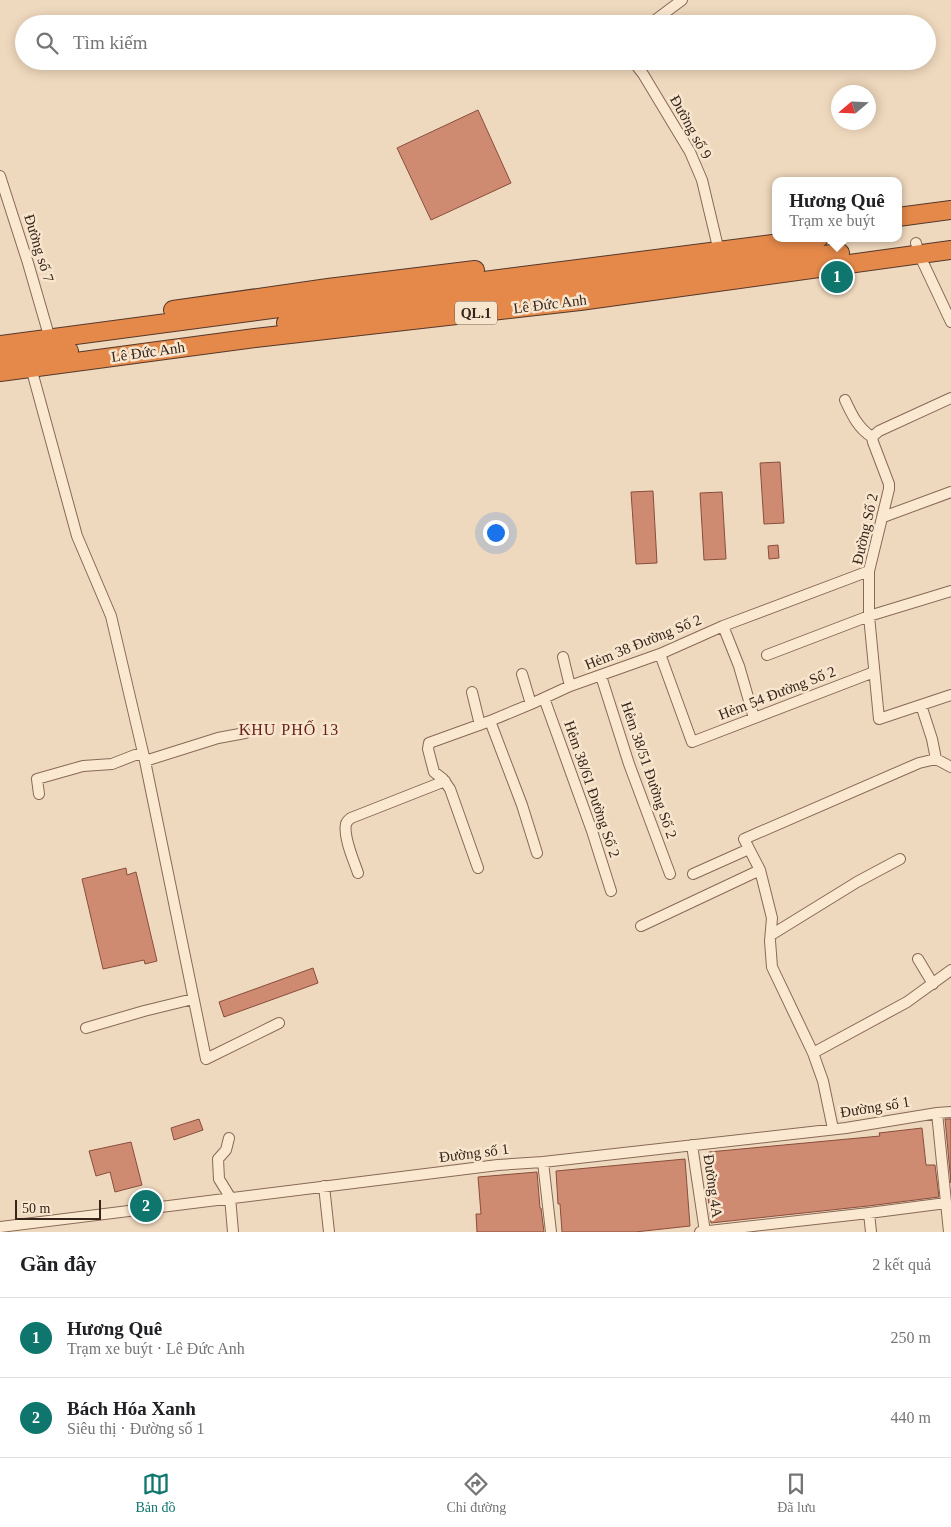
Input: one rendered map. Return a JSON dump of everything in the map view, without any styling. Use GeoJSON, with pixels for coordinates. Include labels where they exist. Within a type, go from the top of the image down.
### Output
{"type":"FeatureCollection","features":[{"type":"Feature","properties":{"kind":"highway"},"geometry":{"type":"LineString","coordinates":[[902,216],[951,210]]}},
{"type":"Feature","properties":{"kind":"highway"},"geometry":{"type":"LineString","coordinates":[[902,228],[951,222]]}},
{"type":"Feature","properties":{"kind":"highway","name":"Lê Đức Anh"},"geometry":{"type":"LineString","coordinates":[[0,345],[48,334],[328,288],[772,236]]}},
{"type":"Feature","properties":{"kind":"highway","name":"Lê Đức Anh"},"geometry":{"type":"LineString","coordinates":[[0,360],[29,362],[917,248],[951,239]]}},
{"type":"Feature","properties":{"kind":"highway","name":"Lê Đức Anh"},"geometry":{"type":"LineString","coordinates":[[0,334],[48,334],[788,242]]}},
{"type":"Feature","properties":{"kind":"highway","name":"Lê Đức Anh"},"geometry":{"type":"LineString","coordinates":[[917,248],[951,250]]}},
{"type":"Feature","properties":{"kind":"highway","name":"Lê Đức Anh"},"geometry":{"type":"LineString","coordinates":[[0,372],[29,362]]}},
{"type":"Feature","properties":{"kind":"street"},"geometry":{"type":"LineString","coordinates":[[662,15],[682,0]]}},
{"type":"Feature","properties":{"kind":"street","name":"Đường số 9"},"geometry":{"type":"LineString","coordinates":[[640,70],[690,152],[702,180],[717,243]]}},
{"type":"Feature","properties":{"kind":"street","name":"Đường số 7"},"geometry":{"type":"LineString","coordinates":[[0,176],[28,262],[48,334]]}},
{"type":"Feature","properties":{"kind":"street"},"geometry":{"type":"LineString","coordinates":[[917,248],[951,322]]}},
{"type":"Feature","properties":{"kind":"street"},"geometry":{"type":"LineString","coordinates":[[29,362],[77,536],[111,616],[144,758],[206,1058],[279,1023]]}},
{"type":"Feature","properties":{"kind":"street"},"geometry":{"type":"LineString","coordinates":[[845,400],[856,423],[872,438],[879,431],[951,398]]}},
{"type":"Feature","properties":{"kind":"street","name":"Đường Số 2"},"geometry":{"type":"LineString","coordinates":[[872,438],[890,489],[869,571],[868,616],[880,719],[922,705]]}},
{"type":"Feature","properties":{"kind":"street"},"geometry":{"type":"LineString","coordinates":[[883,517],[951,492]]}},
{"type":"Feature","properties":{"kind":"street","name":"Hẻm 38 Đường Số 2"},"geometry":{"type":"LineString","coordinates":[[445,781],[434,772],[428,743],[480,725],[570,686],[660,654],[723,626],[869,571]]}},
{"type":"Feature","properties":{"kind":"street"},"geometry":{"type":"LineString","coordinates":[[767,655],[868,616],[951,591]]}},
{"type":"Feature","properties":{"kind":"street"},"geometry":{"type":"LineString","coordinates":[[723,626],[739,666],[754,718]]}},
{"type":"Feature","properties":{"kind":"street","name":"Hẻm 54 Đường Số 2"},"geometry":{"type":"LineString","coordinates":[[660,654],[692,742],[874,672]]}},
{"type":"Feature","properties":{"kind":"street"},"geometry":{"type":"LineString","coordinates":[[563,657],[570,686]]}},
{"type":"Feature","properties":{"kind":"street"},"geometry":{"type":"LineString","coordinates":[[522,674],[531,704]]}},
{"type":"Feature","properties":{"kind":"street","name":"Hẻm 38/51 Đường Số 2"},"geometry":{"type":"LineString","coordinates":[[602,676],[629,764],[670,874]]}},
{"type":"Feature","properties":{"kind":"street"},"geometry":{"type":"LineString","coordinates":[[472,692],[480,725]]}},
{"type":"Feature","properties":{"kind":"street"},"geometry":{"type":"LineString","coordinates":[[936,759],[922,705],[951,695]]}},
{"type":"Feature","properties":{"kind":"street","name":"Hẻm 38/61 Đường Số 2"},"geometry":{"type":"LineString","coordinates":[[544,698],[592,831],[611,891]]}},
{"type":"Feature","properties":{"kind":"street"},"geometry":{"type":"LineString","coordinates":[[490,721],[522,805],[537,853]]}},
{"type":"Feature","properties":{"kind":"street"},"geometry":{"type":"LineString","coordinates":[[39,794],[37,779],[83,766],[112,764],[136,755],[144,758],[218,738],[245,733]]}},
{"type":"Feature","properties":{"kind":"street"},"geometry":{"type":"LineString","coordinates":[[833,1129],[823,1081],[813,1053],[772,966],[772,918],[760,870],[744,839],[919,763],[936,759],[951,767]]}},
{"type":"Feature","properties":{"kind":"street"},"geometry":{"type":"LineString","coordinates":[[358,873],[346,831],[347,821],[445,781],[450,789],[478,868]]}},
{"type":"Feature","properties":{"kind":"street"},"geometry":{"type":"LineString","coordinates":[[693,874],[749,849]]}},
{"type":"Feature","properties":{"kind":"street"},"geometry":{"type":"LineString","coordinates":[[771,935],[857,882],[900,859]]}},
{"type":"Feature","properties":{"kind":"street"},"geometry":{"type":"LineString","coordinates":[[641,926],[760,870]]}},
{"type":"Feature","properties":{"kind":"street"},"geometry":{"type":"LineString","coordinates":[[918,959],[933,984]]}},
{"type":"Feature","properties":{"kind":"street"},"geometry":{"type":"LineString","coordinates":[[813,1053],[907,1002],[951,970]]}},
{"type":"Feature","properties":{"kind":"street"},"geometry":{"type":"LineString","coordinates":[[86,1028],[194,999]]}},
{"type":"Feature","properties":{"kind":"street","name":"Đường số 1"},"geometry":{"type":"LineString","coordinates":[[5,1228],[324,1186],[498,1165],[543,1162],[833,1129],[951,1112]]}},
{"type":"Feature","properties":{"kind":"street"},"geometry":{"type":"LineString","coordinates":[[937,1113],[949,1232]]}},
{"type":"Feature","properties":{"kind":"street"},"geometry":{"type":"LineString","coordinates":[[229,1138],[226,1150],[218,1158],[219,1179],[230,1198],[233,1232]]}},
{"type":"Feature","properties":{"kind":"street","name":"Đường 4A"},"geometry":{"type":"LineString","coordinates":[[692,1145],[705,1232]]}},
{"type":"Feature","properties":{"kind":"street"},"geometry":{"type":"LineString","coordinates":[[543,1162],[551,1232]]}},
{"type":"Feature","properties":{"kind":"street"},"geometry":{"type":"LineString","coordinates":[[324,1186],[329,1232]]}},
{"type":"Feature","properties":{"kind":"street"},"geometry":{"type":"LineString","coordinates":[[700,1232],[792,1227],[869,1213],[946,1203]]}},
{"type":"Feature","properties":{"kind":"street"},"geometry":{"type":"LineString","coordinates":[[869,1213],[871,1232]]}},
{"type":"Feature","properties":{"kind":"building"},"geometry":{"type":"Polygon","coordinates":[[[478,110],[511,183],[431,220],[397,148],[478,110]]]}},
{"type":"Feature","properties":{"kind":"building"},"geometry":{"type":"Polygon","coordinates":[[[780,462],[784,523],[764,524],[760,463],[780,462]]]}},
{"type":"Feature","properties":{"kind":"building"},"geometry":{"type":"Polygon","coordinates":[[[653,491],[657,563],[636,564],[631,492],[653,491]]]}},
{"type":"Feature","properties":{"kind":"building"},"geometry":{"type":"Polygon","coordinates":[[[722,492],[726,559],[704,560],[700,493],[722,492]]]}},
{"type":"Feature","properties":{"kind":"building"},"geometry":{"type":"Polygon","coordinates":[[[778,545],[779,558],[769,559],[768,546],[778,545]]]}},
{"type":"Feature","properties":{"kind":"building"},"geometry":{"type":"Polygon","coordinates":[[[126,868],[127,875],[136,872],[157,961],[145,964],[144,960],[103,969],[82,879],[126,868]]]}},
{"type":"Feature","properties":{"kind":"building"},"geometry":{"type":"Polygon","coordinates":[[[313,968],[318,983],[224,1017],[219,1002],[313,968]]]}},
{"type":"Feature","properties":{"kind":"building"},"geometry":{"type":"Polygon","coordinates":[[[199,1119],[203,1130],[174,1140],[171,1128],[199,1119]]]}},
{"type":"Feature","properties":{"kind":"building"},"geometry":{"type":"Polygon","coordinates":[[[945,1119],[951,1119],[951,1183],[945,1119]]]}},
{"type":"Feature","properties":{"kind":"building"},"geometry":{"type":"Polygon","coordinates":[[[922,1128],[926,1165],[935,1165],[939,1197],[711,1223],[707,1189],[711,1189],[709,1152],[880,1136],[879,1133],[922,1128]]]}},
{"type":"Feature","properties":{"kind":"building"},"geometry":{"type":"Polygon","coordinates":[[[131,1142],[142,1185],[115,1192],[110,1172],[96,1176],[89,1151],[131,1142]]]}},
{"type":"Feature","properties":{"kind":"building"},"geometry":{"type":"Polygon","coordinates":[[[685,1159],[690,1226],[635,1232],[562,1232],[556,1171],[685,1159]]]}},
{"type":"Feature","properties":{"kind":"building"},"geometry":{"type":"Polygon","coordinates":[[[537,1172],[544,1232],[477,1232],[476,1214],[481,1214],[478,1177],[537,1172]]]}},
{"type":"Feature","properties":{"kind":"place","name":"Hương Quê"},"geometry":{"type":"Point","coordinates":[837,277]}},
{"type":"Feature","properties":{"kind":"place","name":"Bách Hóa Xanh"},"geometry":{"type":"Point","coordinates":[146,1206]}},
{"type":"Feature","properties":{"kind":"district","name":"KHU PHỐ 13"},"geometry":{"type":"Point","coordinates":[289,729]}}]}
